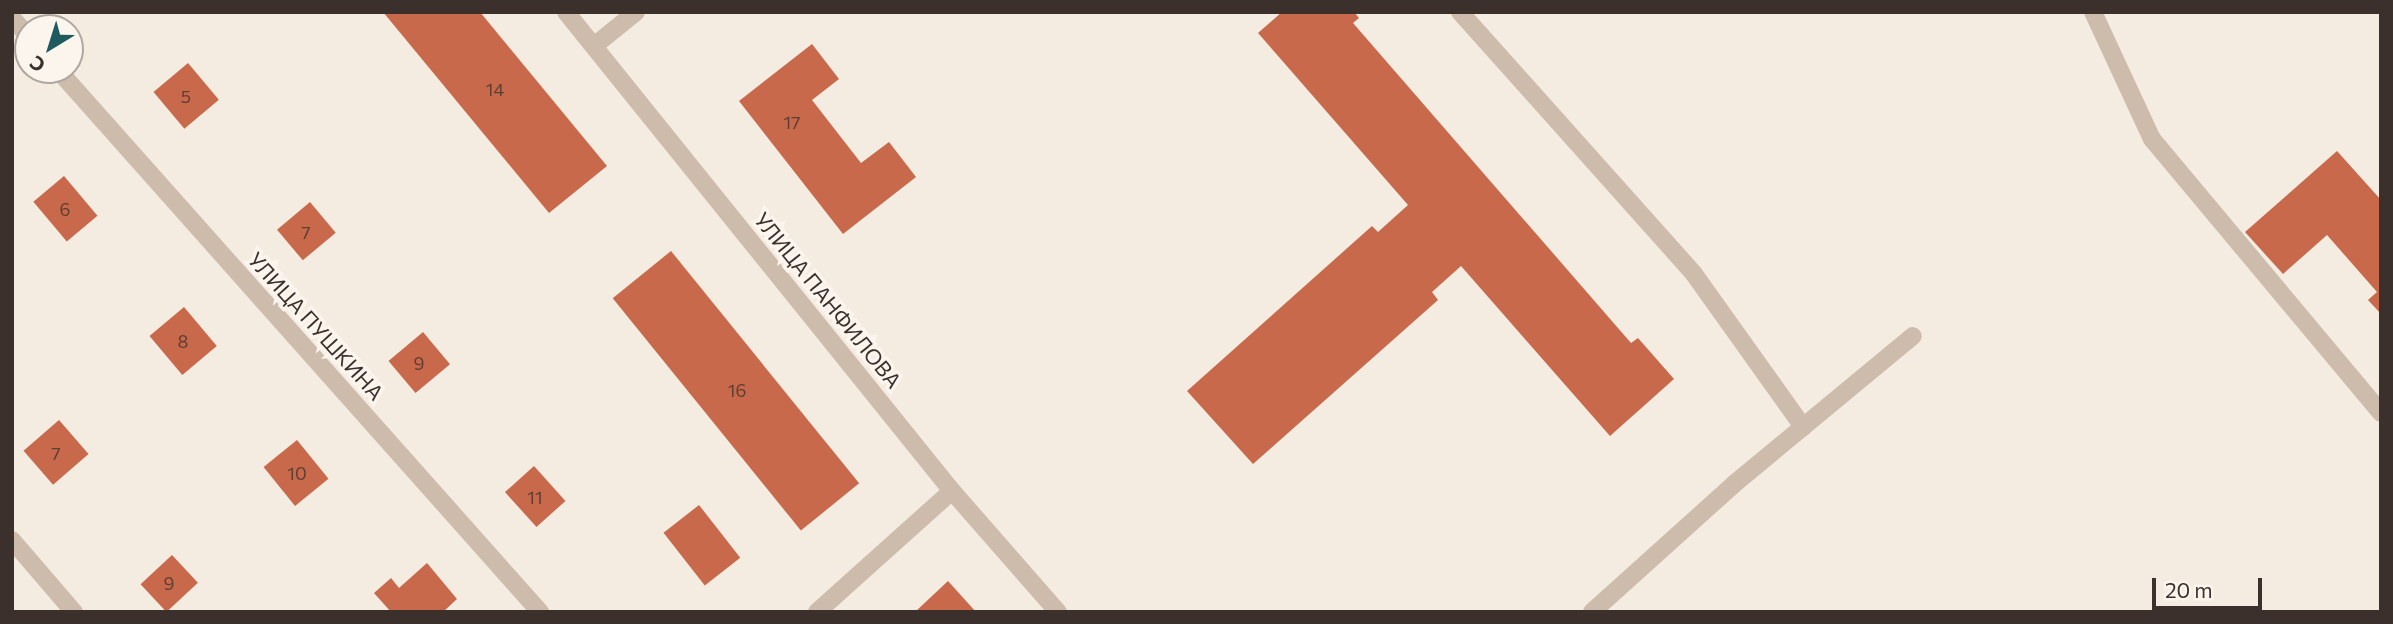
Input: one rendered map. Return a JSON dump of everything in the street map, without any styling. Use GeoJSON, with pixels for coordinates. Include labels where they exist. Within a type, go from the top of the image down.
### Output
{"type":"FeatureCollection","features":[{"type":"Feature","properties":{"kind":"street","name":"УЛИЦА ПАНФИЛОВА"},"geometry":{"type":"LineString","coordinates":[[566,12],[952,491],[1059,612]]}},
{"type":"Feature","properties":{"kind":"street"},"geometry":{"type":"LineString","coordinates":[[594,46],[636,12]]}},
{"type":"Feature","properties":{"kind":"street"},"geometry":{"type":"LineString","coordinates":[[1460,12],[1694,274],[1803,427]]}},
{"type":"Feature","properties":{"kind":"street"},"geometry":{"type":"LineString","coordinates":[[2093,12],[2152,139],[2381,413]]}},
{"type":"Feature","properties":{"kind":"street","name":"УЛИЦА ПУШКИНА"},"geometry":{"type":"LineString","coordinates":[[70,84],[540,612]]}},
{"type":"Feature","properties":{"kind":"street"},"geometry":{"type":"LineString","coordinates":[[1592,612],[1734,484],[1913,336]]}},
{"type":"Feature","properties":{"kind":"street"},"geometry":{"type":"LineString","coordinates":[[817,612],[952,491]]}},
{"type":"Feature","properties":{"kind":"street"},"geometry":{"type":"LineString","coordinates":[[12,540],[74,612]]}},
{"type":"Feature","properties":{"kind":"building"},"geometry":{"type":"Polygon","coordinates":[[[383,12],[480,12],[607,166],[549,213],[383,12]]]}},
{"type":"Feature","properties":{"kind":"building"},"geometry":{"type":"Polygon","coordinates":[[[1282,12],[1354,12],[1359,18],[1353,23],[1631,343],[1638,338],[1674,379],[1610,436],[1461,266],[1432,292],[1438,300],[1253,464],[1187,391],[1372,226],[1378,232],[1408,205],[1258,33],[1282,12]]]}},
{"type":"Feature","properties":{"kind":"building"},"geometry":{"type":"Polygon","coordinates":[[[812,44],[839,79],[812,100],[861,163],[889,142],[916,177],[843,234],[739,101],[812,44]]]}},
{"type":"Feature","properties":{"kind":"building"},"geometry":{"type":"Polygon","coordinates":[[[188,63],[219,100],[184,129],[154,92],[188,63]]]}},
{"type":"Feature","properties":{"kind":"building"},"geometry":{"type":"Polygon","coordinates":[[[2337,151],[2381,200],[2381,314],[2368,300],[2377,292],[2327,235],[2283,274],[2245,232],[2337,151]]]}},
{"type":"Feature","properties":{"kind":"building"},"geometry":{"type":"Polygon","coordinates":[[[64,176],[97,216],[67,242],[33,202],[64,176]]]}},
{"type":"Feature","properties":{"kind":"building"},"geometry":{"type":"Polygon","coordinates":[[[310,202],[336,233],[303,260],[277,230],[310,202]]]}},
{"type":"Feature","properties":{"kind":"building"},"geometry":{"type":"Polygon","coordinates":[[[671,251],[859,483],[801,531],[613,298],[671,251]]]}},
{"type":"Feature","properties":{"kind":"building"},"geometry":{"type":"Polygon","coordinates":[[[184,307],[217,346],[182,375],[150,336],[184,307]]]}},
{"type":"Feature","properties":{"kind":"building"},"geometry":{"type":"Polygon","coordinates":[[[423,332],[450,364],[416,393],[389,361],[423,332]]]}},
{"type":"Feature","properties":{"kind":"building"},"geometry":{"type":"Polygon","coordinates":[[[59,420],[89,454],[53,485],[24,451],[59,420]]]}},
{"type":"Feature","properties":{"kind":"building"},"geometry":{"type":"Polygon","coordinates":[[[297,440],[328,479],[295,506],[264,467],[297,440]]]}},
{"type":"Feature","properties":{"kind":"building"},"geometry":{"type":"Polygon","coordinates":[[[534,466],[565,501],[536,527],[505,492],[534,466]]]}},
{"type":"Feature","properties":{"kind":"building"},"geometry":{"type":"Polygon","coordinates":[[[699,505],[740,558],[705,586],[664,533],[699,505]]]}},
{"type":"Feature","properties":{"kind":"building"},"geometry":{"type":"Polygon","coordinates":[[[172,555],[198,583],[167,612],[141,584],[172,555]]]}},
{"type":"Feature","properties":{"kind":"building"},"geometry":{"type":"Polygon","coordinates":[[[427,563],[457,599],[443,612],[391,612],[374,593],[391,578],[399,588],[427,563]]]}},
{"type":"Feature","properties":{"kind":"building"},"geometry":{"type":"Polygon","coordinates":[[[948,581],[976,612],[915,612],[948,581]]]}}]}
